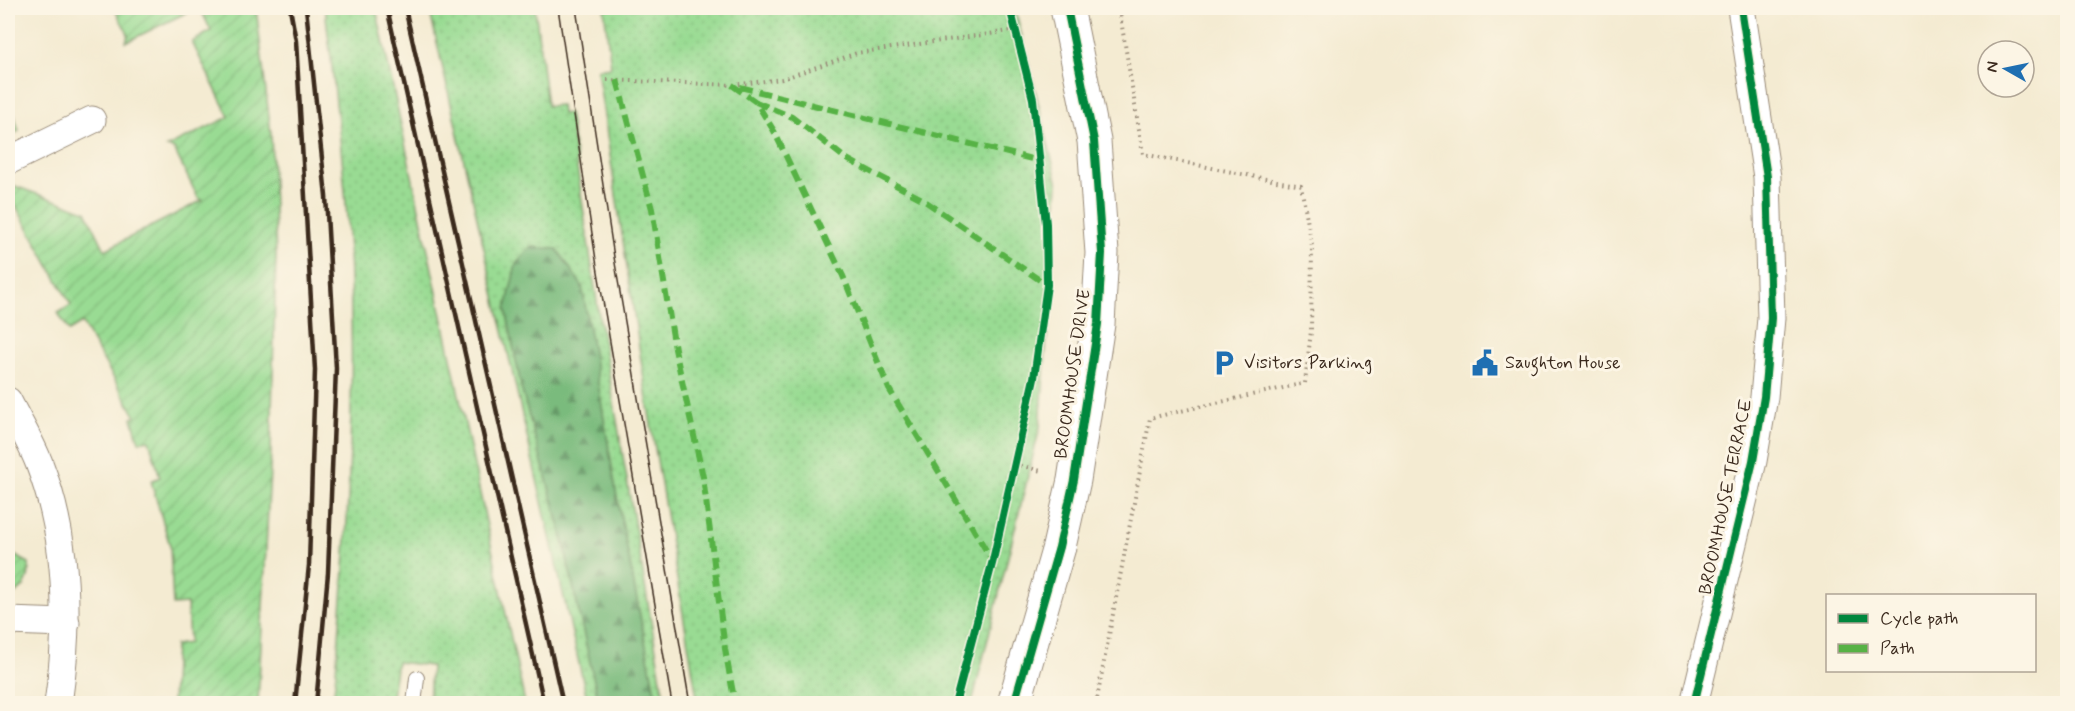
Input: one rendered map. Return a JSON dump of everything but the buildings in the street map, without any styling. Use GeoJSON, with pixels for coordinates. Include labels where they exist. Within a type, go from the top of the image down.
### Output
{"type":"FeatureCollection","features":[{"type":"Feature","properties":{"kind":"street","name":"BROOMHOUSE DRIVE"},"geometry":{"type":"LineString","coordinates":[[1014,704],[1059,547],[1074,480],[1098,324],[1102,254],[1096,160],[1067,8]]}},
{"type":"Feature","properties":{"kind":"street","name":"BROOMHOUSE TERRACE"},"geometry":{"type":"LineString","coordinates":[[1694,704],[1753,461],[1764,397],[1771,318],[1767,177],[1742,8]]}},
{"type":"Feature","properties":{"kind":"street"},"geometry":{"type":"LineString","coordinates":[[8,161],[92,120]]}},
{"type":"Feature","properties":{"kind":"street"},"geometry":{"type":"LineString","coordinates":[[8,401],[38,460],[54,512],[63,558],[66,623],[58,704]]}},
{"type":"Feature","properties":{"kind":"street"},"geometry":{"type":"LineString","coordinates":[[8,621],[66,623]]}},
{"type":"Feature","properties":{"kind":"lane"},"geometry":{"type":"LineString","coordinates":[[414,704],[417,678]]}},
{"type":"Feature","properties":{"kind":"path"},"geometry":{"type":"LineString","coordinates":[[1096,704],[1150,418],[1305,383],[1311,331],[1312,246],[1301,186],[1143,154],[1119,8]]}},
{"type":"Feature","properties":{"kind":"path"},"geometry":{"type":"LineString","coordinates":[[1014,19],[1020,41]]}},
{"type":"Feature","properties":{"kind":"path"},"geometry":{"type":"LineString","coordinates":[[607,80],[732,85],[782,79],[857,53],[1017,30]]}},
{"type":"Feature","properties":{"kind":"path"},"geometry":{"type":"LineString","coordinates":[[1012,475],[1017,454]]}},
{"type":"Feature","properties":{"kind":"green space"},"geometry":{"type":"Polygon","coordinates":[[[114,8],[196,8],[126,42],[128,34],[114,8]]]}},
{"type":"Feature","properties":{"kind":"green space"},"geometry":{"type":"Polygon","coordinates":[[[200,8],[256,8],[271,134],[276,256],[271,451],[258,703],[172,703],[175,645],[189,643],[187,604],[173,605],[170,546],[151,481],[160,477],[149,440],[139,442],[132,418],[136,417],[82,323],[69,331],[58,313],[71,305],[8,192],[15,186],[86,211],[105,250],[203,200],[198,198],[174,149],[167,147],[229,117],[192,42],[211,31],[200,8]]]}},
{"type":"Feature","properties":{"kind":"green space"},"geometry":{"type":"Polygon","coordinates":[[[325,8],[376,8],[525,703],[429,703],[431,666],[397,662],[391,703],[333,703],[348,513],[352,384],[345,192],[325,8]]]}},
{"type":"Feature","properties":{"kind":"green space"},"geometry":{"type":"Polygon","coordinates":[[[429,8],[535,8],[547,106],[561,105],[562,114],[569,113],[599,315],[665,703],[588,703],[429,8]]]}},
{"type":"Feature","properties":{"kind":"green space"},"geometry":{"type":"Polygon","coordinates":[[[604,8],[1015,8],[1058,185],[1040,427],[972,703],[698,703],[649,413],[597,69],[611,67],[604,8]]]}},
{"type":"Feature","properties":{"kind":"green space"},"geometry":{"type":"Polygon","coordinates":[[[8,95],[19,131],[8,137],[8,95]]]}},
{"type":"Feature","properties":{"kind":"green space"},"geometry":{"type":"Polygon","coordinates":[[[531,247],[557,249],[582,286],[617,497],[657,703],[599,703],[560,527],[522,391],[506,309],[516,264],[531,247]]]}},
{"type":"Feature","properties":{"kind":"green space"},"geometry":{"type":"Polygon","coordinates":[[[8,552],[29,563],[29,569],[22,588],[8,596],[8,552]]]}},
{"type":"Feature","properties":{"kind":"tram line"},"geometry":{"type":"LineString","coordinates":[[558,8],[596,260],[672,704]]}},
{"type":"Feature","properties":{"kind":"tram line"},"geometry":{"type":"LineString","coordinates":[[576,8],[614,257],[690,704]]}},
{"type":"Feature","properties":{"kind":"railway"},"geometry":{"type":"LineString","coordinates":[[290,8],[296,41],[315,370],[309,565],[295,704]]}},
{"type":"Feature","properties":{"kind":"railway"},"geometry":{"type":"LineString","coordinates":[[306,8],[326,196],[336,368],[328,573],[316,704]]}},
{"type":"Feature","properties":{"kind":"railway"},"geometry":{"type":"LineString","coordinates":[[387,8],[544,704]]}},
{"type":"Feature","properties":{"kind":"railway"},"geometry":{"type":"LineString","coordinates":[[405,8],[563,704]]}},
{"type":"Feature","properties":{"kind":"marked path"},"geometry":{"type":"LineString","coordinates":[[617,80],[652,209],[675,349],[703,477],[725,649],[735,704]]}},
{"type":"Feature","properties":{"kind":"marked path"},"geometry":{"type":"LineString","coordinates":[[732,85],[756,102],[774,131],[843,276],[889,389],[992,560]]}},
{"type":"Feature","properties":{"kind":"marked path"},"geometry":{"type":"LineString","coordinates":[[740,87],[1040,161]]}},
{"type":"Feature","properties":{"kind":"marked path"},"geometry":{"type":"LineString","coordinates":[[756,102],[792,117],[845,158],[922,199],[1047,285]]}},
{"type":"Feature","properties":{"kind":"cycle path"},"geometry":{"type":"LineString","coordinates":[[955,704],[993,560],[1034,378],[1047,285],[1046,224],[1033,99],[1010,8]]}},
{"type":"Feature","properties":{"kind":"cycle path"},"geometry":{"type":"LineString","coordinates":[[1014,704],[1059,547],[1074,480],[1098,324],[1102,253],[1094,141],[1067,8]]}},
{"type":"Feature","properties":{"kind":"cycle path"},"geometry":{"type":"LineString","coordinates":[[1694,704],[1753,461],[1764,397],[1771,318],[1767,177],[1741,8]]}},
{"type":"Feature","properties":{"kind":"place","name":"Visitors Parking"},"geometry":{"type":"Point","coordinates":[1224,363]}},
{"type":"Feature","properties":{"kind":"place","name":"Saughton House"},"geometry":{"type":"Point","coordinates":[1485,363]}}]}
